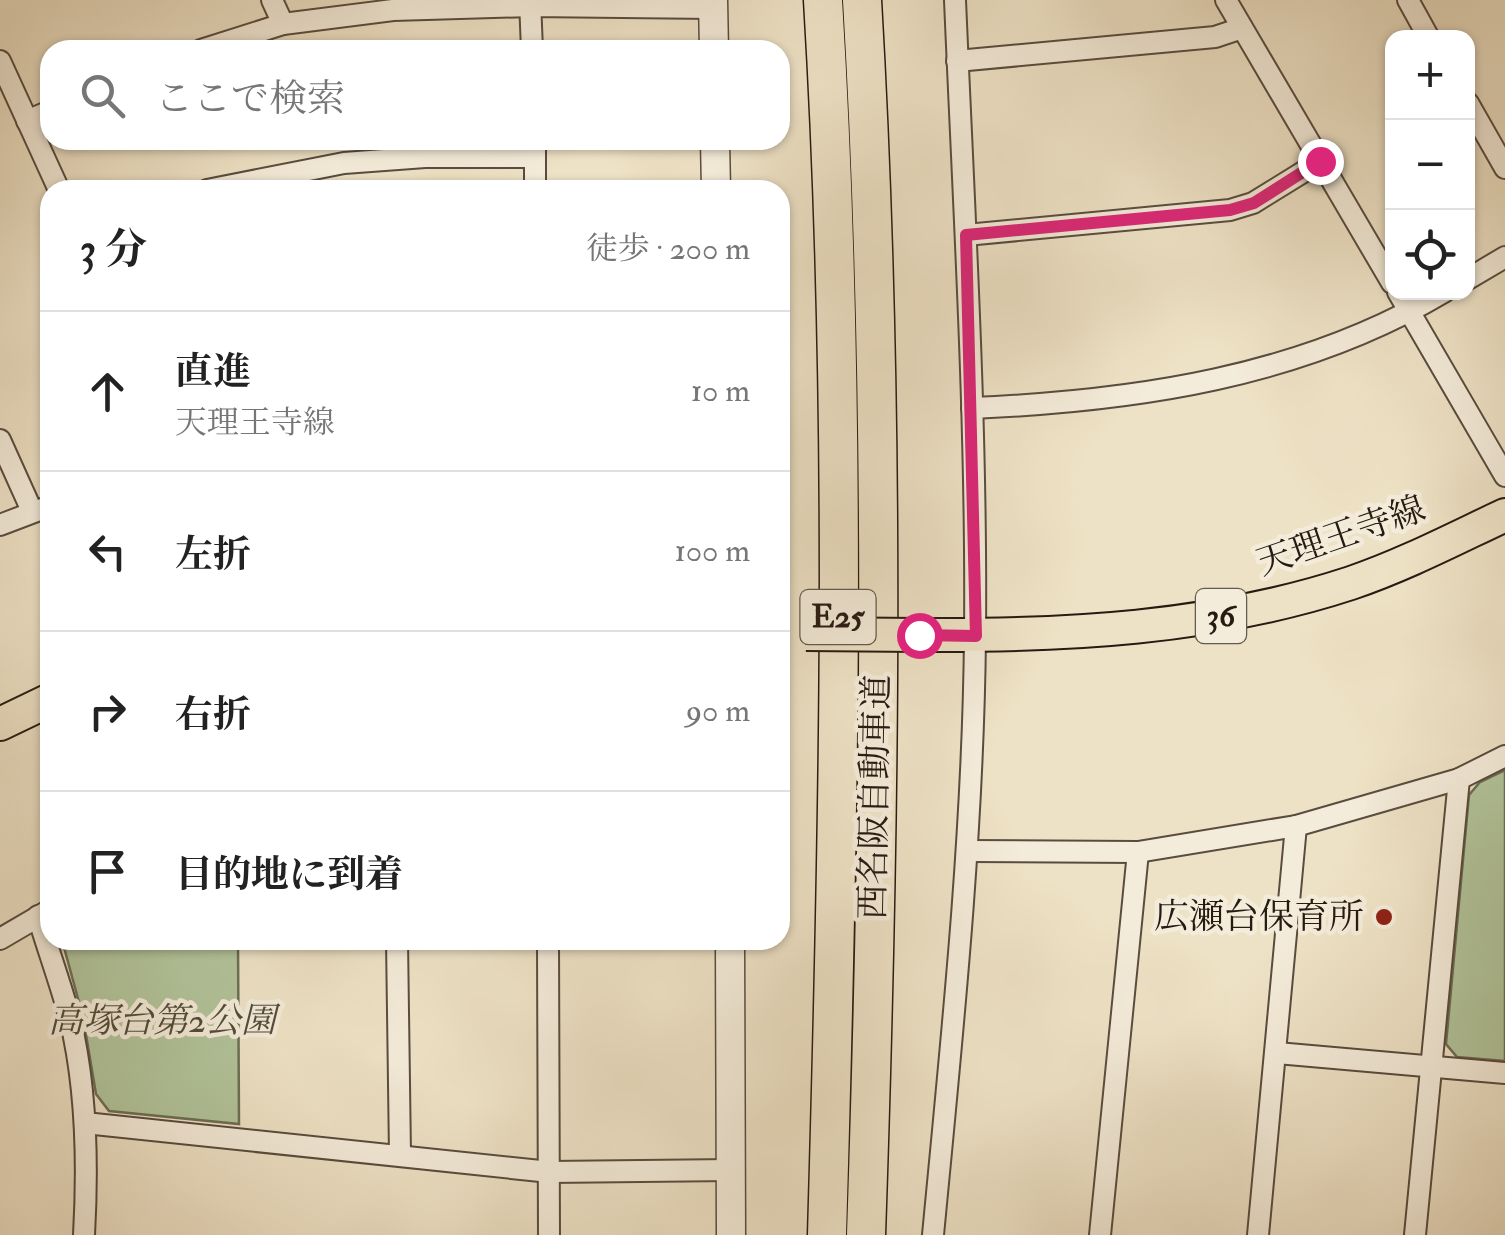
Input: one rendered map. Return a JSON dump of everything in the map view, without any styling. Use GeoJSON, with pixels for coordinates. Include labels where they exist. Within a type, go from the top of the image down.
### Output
{"type":"FeatureCollection","features":[{"type":"Feature","properties":{"kind":"highway","name":"西名阪自動車道"},"geometry":{"type":"LineString","coordinates":[[823,0],[838,454],[838,780],[827,1235]]}},
{"type":"Feature","properties":{"kind":"highway","name":"西名阪自動車道"},"geometry":{"type":"LineString","coordinates":[[862,0],[878,451],[873,1016],[866,1235]]}},
{"type":"Feature","properties":{"kind":"main road","name":"天理王寺線"},"geometry":{"type":"LineString","coordinates":[[793,634],[976,636],[1151,627],[1242,612],[1369,576],[1505,515]]}},
{"type":"Feature","properties":{"kind":"main road"},"geometry":{"type":"LineString","coordinates":[[0,724],[40,705]]}},
{"type":"Feature","properties":{"kind":"street"},"geometry":{"type":"LineString","coordinates":[[272,0],[283,24]]}},
{"type":"Feature","properties":{"kind":"street"},"geometry":{"type":"LineString","coordinates":[[933,1235],[969,851],[976,636],[972,408],[955,0]]}},
{"type":"Feature","properties":{"kind":"street"},"geometry":{"type":"LineString","coordinates":[[1226,0],[1385,271]]}},
{"type":"Feature","properties":{"kind":"street"},"geometry":{"type":"LineString","coordinates":[[1408,0],[1425,30]]}},
{"type":"Feature","properties":{"kind":"street"},"geometry":{"type":"LineString","coordinates":[[531,3],[532,40]]}},
{"type":"Feature","properties":{"kind":"street"},"geometry":{"type":"LineString","coordinates":[[233,40],[283,24],[393,10],[531,3],[713,4],[714,40]]}},
{"type":"Feature","properties":{"kind":"street"},"geometry":{"type":"LineString","coordinates":[[957,61],[1214,37],[1242,28]]}},
{"type":"Feature","properties":{"kind":"street"},"geometry":{"type":"LineString","coordinates":[[0,61],[40,149]]}},
{"type":"Feature","properties":{"kind":"street"},"geometry":{"type":"LineString","coordinates":[[27,121],[40,115]]}},
{"type":"Feature","properties":{"kind":"street"},"geometry":{"type":"LineString","coordinates":[[1475,116],[1505,168]]}},
{"type":"Feature","properties":{"kind":"street"},"geometry":{"type":"LineString","coordinates":[[40,150],[54,180]]}},
{"type":"Feature","properties":{"kind":"street"},"geometry":{"type":"LineString","coordinates":[[257,180],[344,163],[521,150]]}},
{"type":"Feature","properties":{"kind":"street"},"geometry":{"type":"LineString","coordinates":[[535,150],[535,180]]}},
{"type":"Feature","properties":{"kind":"street"},"geometry":{"type":"LineString","coordinates":[[715,150],[716,180]]}},
{"type":"Feature","properties":{"kind":"street"},"geometry":{"type":"LineString","coordinates":[[966,235],[1230,210],[1254,203],[1320,161]]}},
{"type":"Feature","properties":{"kind":"street"},"geometry":{"type":"LineString","coordinates":[[1475,275],[1505,257]]}},
{"type":"Feature","properties":{"kind":"street"},"geometry":{"type":"LineString","coordinates":[[1403,300],[1505,476]]}},
{"type":"Feature","properties":{"kind":"street"},"geometry":{"type":"LineString","coordinates":[[972,408],[1070,404],[1201,384],[1281,365],[1410,313],[1431,300]]}},
{"type":"Feature","properties":{"kind":"street"},"geometry":{"type":"LineString","coordinates":[[0,440],[40,507]]}},
{"type":"Feature","properties":{"kind":"street"},"geometry":{"type":"LineString","coordinates":[[0,525],[40,509]]}},
{"type":"Feature","properties":{"kind":"street"},"geometry":{"type":"LineString","coordinates":[[969,851],[1138,852],[1296,826],[1459,778],[1505,756]]}},
{"type":"Feature","properties":{"kind":"street"},"geometry":{"type":"LineString","coordinates":[[1415,1235],[1459,778]]}},
{"type":"Feature","properties":{"kind":"street"},"geometry":{"type":"LineString","coordinates":[[1258,1235],[1296,826]]}},
{"type":"Feature","properties":{"kind":"street"},"geometry":{"type":"LineString","coordinates":[[1100,1235],[1138,852]]}},
{"type":"Feature","properties":{"kind":"street"},"geometry":{"type":"LineString","coordinates":[[0,939],[40,915]]}},
{"type":"Feature","properties":{"kind":"street"},"geometry":{"type":"LineString","coordinates":[[53,950],[70,1022],[85,1123],[88,1174],[84,1235]]}},
{"type":"Feature","properties":{"kind":"street"},"geometry":{"type":"LineString","coordinates":[[397,950],[400,1155]]}},
{"type":"Feature","properties":{"kind":"street"},"geometry":{"type":"LineString","coordinates":[[548,950],[549,1235]]}},
{"type":"Feature","properties":{"kind":"street"},"geometry":{"type":"LineString","coordinates":[[730,950],[731,1235]]}},
{"type":"Feature","properties":{"kind":"street"},"geometry":{"type":"LineString","coordinates":[[1277,1054],[1505,1073]]}},
{"type":"Feature","properties":{"kind":"street"},"geometry":{"type":"LineString","coordinates":[[85,1123],[550,1172],[732,1170]]}},
{"type":"Feature","properties":{"kind":"green space"},"geometry":{"type":"Polygon","coordinates":[[[1505,770],[1505,1061],[1457,1057],[1446,1044],[1469,795],[1480,782],[1505,770]]]}},
{"type":"Feature","properties":{"kind":"green space","name":"高塚台第2公園"},"geometry":{"type":"Polygon","coordinates":[[[65,950],[238,950],[239,1124],[109,1111],[96,1094],[83,1017],[65,950]]]}},
{"type":"Feature","properties":{"kind":"place","name":"広瀬台保育所"},"geometry":{"type":"Point","coordinates":[1384,917]}},
{"type":"Feature","properties":{"kind":"route"},"geometry":{"type":"LineString","coordinates":[[919,635],[976,636],[966,235],[1230,210],[1254,203],[1320,161]]}}]}
